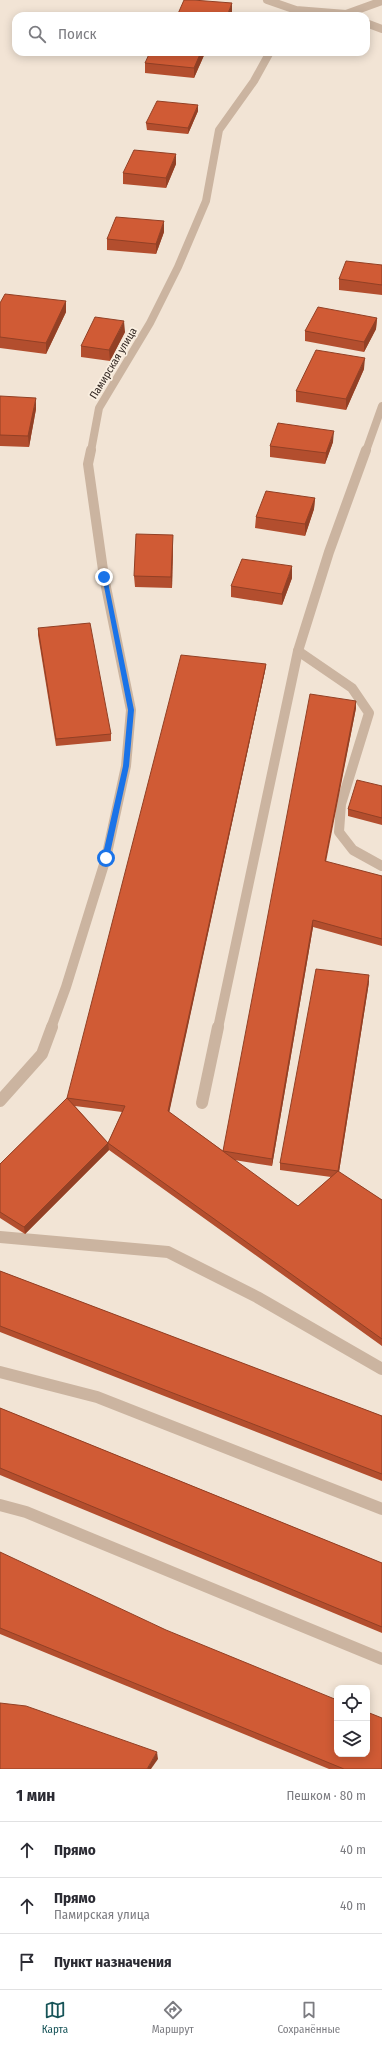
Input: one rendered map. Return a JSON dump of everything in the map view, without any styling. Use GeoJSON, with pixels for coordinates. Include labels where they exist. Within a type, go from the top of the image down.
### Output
{"type":"FeatureCollection","features":[{"type":"Feature","properties":{"kind":"street"},"geometry":{"type":"LineString","coordinates":[[267,0],[293,12]]}},
{"type":"Feature","properties":{"kind":"street"},"geometry":{"type":"LineString","coordinates":[[355,12],[382,1]]}},
{"type":"Feature","properties":{"kind":"street"},"geometry":{"type":"LineString","coordinates":[[370,24],[382,29]]}},
{"type":"Feature","properties":{"kind":"street","name":"Памирская улица"},"geometry":{"type":"LineString","coordinates":[[0,1101],[42,1054],[66,987],[106,858],[126,766],[131,710],[104,577],[88,464],[99,408],[150,323],[178,267],[206,201],[219,130],[254,81],[268,56]]}},
{"type":"Feature","properties":{"kind":"street"},"geometry":{"type":"LineString","coordinates":[[202,1103],[298,651],[329,552],[382,406]]}},
{"type":"Feature","properties":{"kind":"street"},"geometry":{"type":"LineString","coordinates":[[298,651],[352,688],[369,713],[342,804],[339,832],[353,850],[382,866]]}},
{"type":"Feature","properties":{"kind":"street"},"geometry":{"type":"LineString","coordinates":[[0,1237],[168,1252],[257,1297],[382,1369]]}},
{"type":"Feature","properties":{"kind":"street"},"geometry":{"type":"LineString","coordinates":[[0,1372],[97,1397],[382,1509]]}},
{"type":"Feature","properties":{"kind":"street"},"geometry":{"type":"LineString","coordinates":[[0,1505],[26,1512],[382,1659]]}},
{"type":"Feature","properties":{"kind":"building"},"geometry":{"type":"Polygon","coordinates":[[[184,0],[232,3],[229,12],[179,12],[184,0]]]}},
{"type":"Feature","properties":{"kind":"building"},"geometry":{"type":"Polygon","coordinates":[[[148,56],[199,56],[194,68],[145,63],[148,56]]]}},
{"type":"Feature","properties":{"kind":"building"},"geometry":{"type":"Polygon","coordinates":[[[157,101],[198,105],[188,128],[146,123],[157,101]]]}},
{"type":"Feature","properties":{"kind":"building"},"geometry":{"type":"Polygon","coordinates":[[[134,150],[176,154],[166,178],[123,173],[134,150]]]}},
{"type":"Feature","properties":{"kind":"building"},"geometry":{"type":"Polygon","coordinates":[[[116,217],[164,221],[156,244],[107,239],[116,217]]]}},
{"type":"Feature","properties":{"kind":"building"},"geometry":{"type":"Polygon","coordinates":[[[346,261],[382,265],[382,285],[339,279],[346,261]]]}},
{"type":"Feature","properties":{"kind":"building"},"geometry":{"type":"Polygon","coordinates":[[[5,294],[66,301],[46,343],[0,337],[0,303],[5,294]]]}},
{"type":"Feature","properties":{"kind":"building"},"geometry":{"type":"Polygon","coordinates":[[[318,307],[377,318],[364,342],[305,331],[318,307]]]}},
{"type":"Feature","properties":{"kind":"building"},"geometry":{"type":"Polygon","coordinates":[[[95,317],[124,321],[109,350],[81,346],[95,317]]]}},
{"type":"Feature","properties":{"kind":"building"},"geometry":{"type":"Polygon","coordinates":[[[316,350],[365,358],[346,399],[296,391],[316,350]]]}},
{"type":"Feature","properties":{"kind":"building"},"geometry":{"type":"Polygon","coordinates":[[[0,396],[36,398],[28,436],[0,435],[0,396]]]}},
{"type":"Feature","properties":{"kind":"building"},"geometry":{"type":"Polygon","coordinates":[[[278,423],[334,431],[326,453],[270,446],[278,423]]]}},
{"type":"Feature","properties":{"kind":"building"},"geometry":{"type":"Polygon","coordinates":[[[266,491],[315,498],[305,524],[256,517],[266,491]]]}},
{"type":"Feature","properties":{"kind":"building"},"geometry":{"type":"Polygon","coordinates":[[[136,534],[173,535],[171,577],[134,576],[136,534]]]}},
{"type":"Feature","properties":{"kind":"building"},"geometry":{"type":"Polygon","coordinates":[[[242,559],[292,566],[282,594],[231,586],[242,559]]]}},
{"type":"Feature","properties":{"kind":"building"},"geometry":{"type":"Polygon","coordinates":[[[90,623],[111,734],[56,739],[38,628],[90,623]]]}},
{"type":"Feature","properties":{"kind":"building"},"geometry":{"type":"Polygon","coordinates":[[[181,655],[266,664],[168,1111],[298,1206],[338,1171],[382,1200],[382,1339],[108,1143],[125,1106],[67,1098],[181,655]]]}},
{"type":"Feature","properties":{"kind":"building"},"geometry":{"type":"Polygon","coordinates":[[[310,694],[356,701],[325,861],[382,876],[382,939],[313,920],[272,1159],[223,1151],[310,694]]]}},
{"type":"Feature","properties":{"kind":"building"},"geometry":{"type":"Polygon","coordinates":[[[357,780],[382,786],[382,818],[348,809],[357,780]]]}},
{"type":"Feature","properties":{"kind":"building"},"geometry":{"type":"Polygon","coordinates":[[[316,969],[369,975],[338,1171],[280,1163],[316,969]]]}},
{"type":"Feature","properties":{"kind":"building"},"geometry":{"type":"Polygon","coordinates":[[[67,1098],[108,1143],[24,1227],[0,1212],[0,1164],[67,1098]]]}},
{"type":"Feature","properties":{"kind":"building"},"geometry":{"type":"Polygon","coordinates":[[[0,1271],[382,1416],[382,1474],[0,1326],[0,1271]]]}},
{"type":"Feature","properties":{"kind":"building"},"geometry":{"type":"Polygon","coordinates":[[[0,1408],[382,1563],[382,1627],[0,1468],[0,1408]]]}},
{"type":"Feature","properties":{"kind":"building"},"geometry":{"type":"Polygon","coordinates":[[[0,1552],[166,1630],[334,1699],[334,1757],[370,1757],[370,1713],[382,1718],[382,1769],[344,1769],[0,1628],[0,1552]]]}},
{"type":"Feature","properties":{"kind":"building"},"geometry":{"type":"Polygon","coordinates":[[[0,1703],[26,1706],[157,1752],[147,1769],[0,1769],[0,1703]]]}},
{"type":"Feature","properties":{"kind":"route"},"geometry":{"type":"LineString","coordinates":[[104,577],[131,710],[126,766],[106,858]]}}]}
